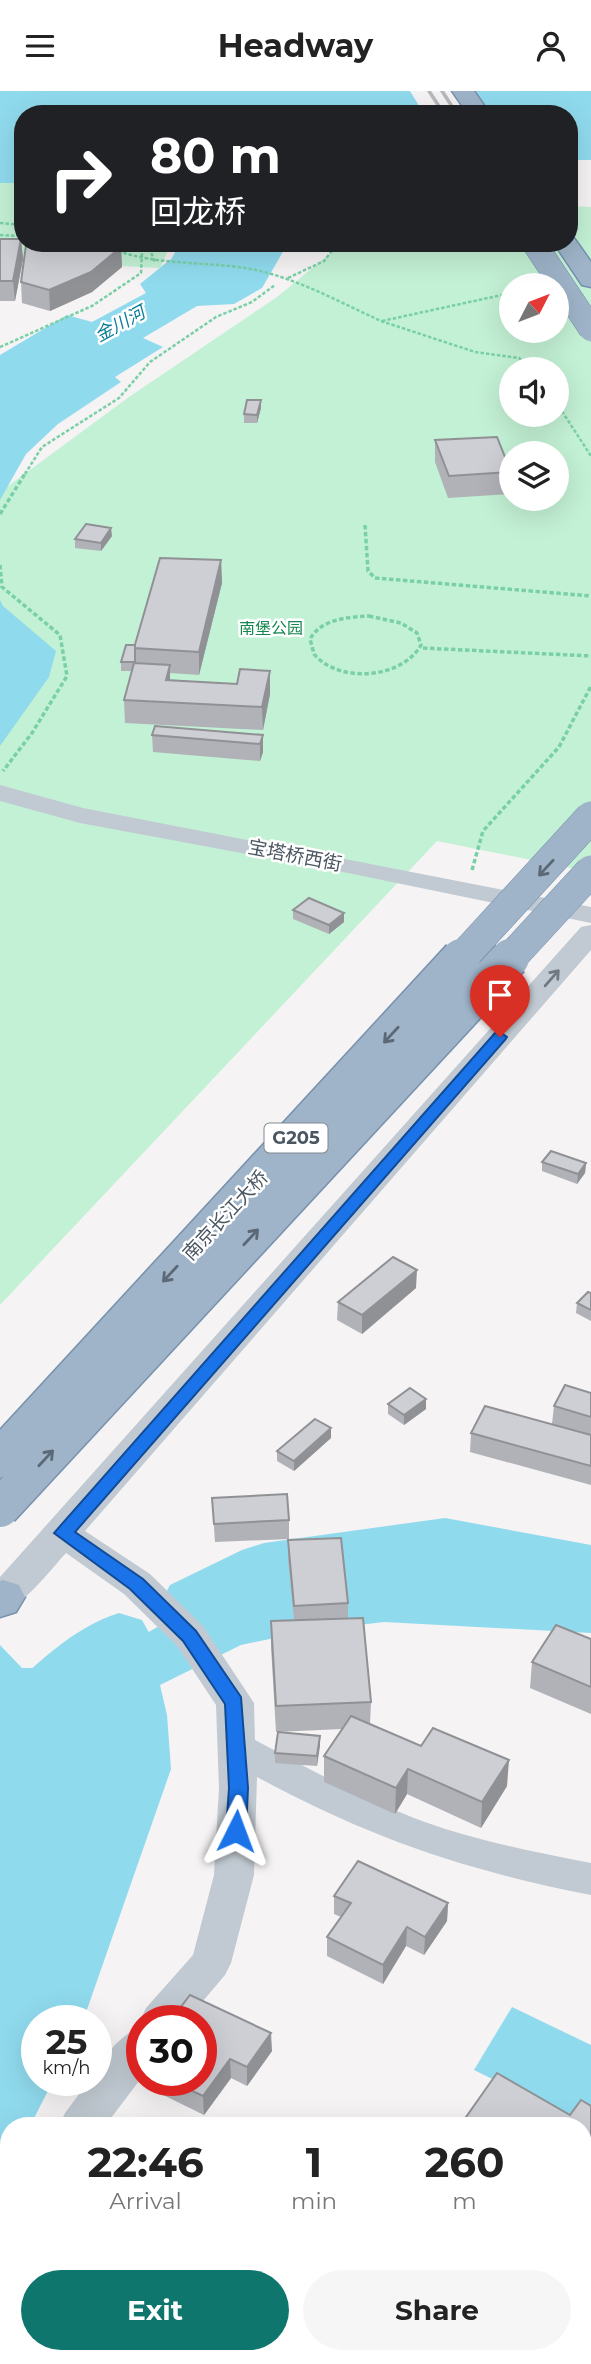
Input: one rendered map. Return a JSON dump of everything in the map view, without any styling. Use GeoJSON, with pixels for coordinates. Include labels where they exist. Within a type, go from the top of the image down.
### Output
{"type":"FeatureCollection","features":[{"type":"Feature","properties":{"kind":"highway"},"geometry":{"type":"LineString","coordinates":[[540,252],[591,329]]}},
{"type":"Feature","properties":{"kind":"highway"},"geometry":{"type":"LineString","coordinates":[[572,252],[591,279]]}},
{"type":"Feature","properties":{"kind":"highway","name":"南京长江大桥"},"geometry":{"type":"LineString","coordinates":[[0,1458],[591,817]]}},
{"type":"Feature","properties":{"kind":"highway","name":"南京长江大桥"},"geometry":{"type":"LineString","coordinates":[[0,1508],[591,871]]}},
{"type":"Feature","properties":{"kind":"street","name":"宝塔桥西街"},"geometry":{"type":"LineString","coordinates":[[0,793],[80,815],[338,863],[591,915]]}},
{"type":"Feature","properties":{"kind":"street"},"geometry":{"type":"LineString","coordinates":[[1,1599],[63,1533],[591,933]]}},
{"type":"Feature","properties":{"kind":"street"},"geometry":{"type":"LineString","coordinates":[[63,1533],[137,1584],[190,1636],[235,1703],[238,1788],[233,1875],[211,1963],[175,2005]]}},
{"type":"Feature","properties":{"kind":"street"},"geometry":{"type":"LineString","coordinates":[[237,1748],[341,1802],[419,1836],[531,1867],[591,1879]]}},
{"type":"Feature","properties":{"kind":"street"},"geometry":{"type":"LineString","coordinates":[[87,2117],[126,2065]]}},
{"type":"Feature","properties":{"kind":"path"},"geometry":{"type":"LineString","coordinates":[[121,252],[141,260],[219,265],[288,278],[381,321],[475,352],[512,357]]}},
{"type":"Feature","properties":{"kind":"path"},"geometry":{"type":"LineString","coordinates":[[0,347],[51,321],[92,306],[133,279],[141,273],[141,252]]}},
{"type":"Feature","properties":{"kind":"path"},"geometry":{"type":"LineString","coordinates":[[151,252],[155,262]]}},
{"type":"Feature","properties":{"kind":"path"},"geometry":{"type":"LineString","coordinates":[[288,278],[335,252]]}},
{"type":"Feature","properties":{"kind":"path"},"geometry":{"type":"LineString","coordinates":[[0,514],[42,447],[119,398],[150,362],[180,341],[216,317],[252,302],[275,285]]}},
{"type":"Feature","properties":{"kind":"path"},"geometry":{"type":"LineString","coordinates":[[381,321],[499,295]]}},
{"type":"Feature","properties":{"kind":"path"},"geometry":{"type":"LineString","coordinates":[[569,422],[591,456]]}},
{"type":"Feature","properties":{"kind":"path"},"geometry":{"type":"LineString","coordinates":[[365,525],[368,571],[375,578],[450,587],[507,588],[591,596]]}},
{"type":"Feature","properties":{"kind":"path"},"geometry":{"type":"LineString","coordinates":[[0,565],[2,587],[60,635],[67,676],[32,733],[0,775]]}},
{"type":"Feature","properties":{"kind":"path"},"geometry":{"type":"LineString","coordinates":[[369,616],[387,618],[414,630],[421,639],[422,648],[418,657],[391,671],[354,673],[321,662],[309,644],[312,635],[328,624],[369,616]]}},
{"type":"Feature","properties":{"kind":"path"},"geometry":{"type":"LineString","coordinates":[[422,648],[591,656]]}},
{"type":"Feature","properties":{"kind":"path"},"geometry":{"type":"LineString","coordinates":[[470,877],[483,831],[559,747],[591,686]]}},
{"type":"Feature","properties":{"kind":"green space"},"geometry":{"type":"Polygon","coordinates":[[[0,183],[14,183],[14,252],[167,252],[160,268],[0,260],[0,183]]]}},
{"type":"Feature","properties":{"kind":"green space","name":"南堡公园"},"geometry":{"type":"Polygon","coordinates":[[[578,206],[591,207],[591,872],[437,841],[0,1305],[0,492],[129,397],[277,297],[332,252],[578,252],[578,206]]]}},
{"type":"Feature","properties":{"kind":"water"},"geometry":{"type":"Polygon","coordinates":[[[0,91],[591,91],[591,160],[578,160],[578,105],[14,105],[14,183],[0,183],[0,91]]]}},
{"type":"Feature","properties":{"kind":"water","name":"金川河"},"geometry":{"type":"Polygon","coordinates":[[[175,252],[283,252],[262,288],[234,304],[197,306],[143,338],[163,347],[115,377],[121,382],[58,424],[26,454],[0,500],[0,355],[67,315],[92,322],[146,293],[140,284],[172,258],[175,252]]]}},
{"type":"Feature","properties":{"kind":"water"},"geometry":{"type":"Polygon","coordinates":[[[0,600],[3,606],[56,651],[49,677],[0,746],[0,600]]]}},
{"type":"Feature","properties":{"kind":"water"},"geometry":{"type":"Polygon","coordinates":[[[453,1556],[591,1569],[591,1633],[384,1622],[308,1631],[241,1645],[160,1685],[167,1715],[171,1769],[89,2005],[21,2005],[21,2096],[45,2096],[35,2117],[0,2117],[0,1645],[22,1668],[70,1668],[105,1657],[189,1609],[297,1570],[366,1557],[453,1556]]]}},
{"type":"Feature","properties":{"kind":"water"},"geometry":{"type":"Polygon","coordinates":[[[512,2007],[591,2045],[591,2117],[569,2117],[474,2070],[512,2007]]]}},
{"type":"Feature","properties":{"kind":"pier"},"geometry":{"type":"Polygon","coordinates":[[[410,91],[475,91],[484,105],[419,105],[410,91]]]}},
{"type":"Feature","properties":{"kind":"building"},"geometry":{"type":"Polygon","coordinates":[[[0,239],[14,239],[14,252],[19,252],[13,281],[0,281],[0,239]]]}},
{"type":"Feature","properties":{"kind":"building"},"geometry":{"type":"Polygon","coordinates":[[[25,252],[115,252],[91,272],[49,290],[21,282],[25,252]]]}},
{"type":"Feature","properties":{"kind":"building"},"geometry":{"type":"Polygon","coordinates":[[[247,400],[261,400],[257,415],[244,414],[247,400]]]}},
{"type":"Feature","properties":{"kind":"building"},"geometry":{"type":"Polygon","coordinates":[[[497,437],[499,473],[449,476],[435,440],[497,437]]]}},
{"type":"Feature","properties":{"kind":"building"},"geometry":{"type":"Polygon","coordinates":[[[86,524],[111,528],[101,543],[75,539],[86,524]]]}},
{"type":"Feature","properties":{"kind":"building"},"geometry":{"type":"Polygon","coordinates":[[[160,558],[221,560],[199,652],[134,648],[160,558]]]}},
{"type":"Feature","properties":{"kind":"building"},"geometry":{"type":"Polygon","coordinates":[[[126,645],[135,645],[135,662],[121,662],[126,645]]]}},
{"type":"Feature","properties":{"kind":"building"},"geometry":{"type":"Polygon","coordinates":[[[134,663],[170,665],[166,680],[237,684],[240,669],[270,671],[262,707],[124,700],[134,663]]]}},
{"type":"Feature","properties":{"kind":"building"},"geometry":{"type":"Polygon","coordinates":[[[155,726],[263,735],[260,744],[152,735],[155,726]]]}},
{"type":"Feature","properties":{"kind":"building"},"geometry":{"type":"Polygon","coordinates":[[[309,898],[344,913],[329,925],[293,910],[309,898]]]}},
{"type":"Feature","properties":{"kind":"building"},"geometry":{"type":"Polygon","coordinates":[[[551,1151],[586,1163],[578,1174],[542,1162],[551,1151]]]}},
{"type":"Feature","properties":{"kind":"building"},"geometry":{"type":"Polygon","coordinates":[[[393,1257],[417,1270],[362,1315],[338,1302],[393,1257]]]}},
{"type":"Feature","properties":{"kind":"building"},"geometry":{"type":"Polygon","coordinates":[[[588,1292],[591,1293],[591,1310],[577,1303],[588,1292]]]}},
{"type":"Feature","properties":{"kind":"building"},"geometry":{"type":"Polygon","coordinates":[[[565,1385],[591,1393],[591,1417],[554,1406],[565,1385]]]}},
{"type":"Feature","properties":{"kind":"building"},"geometry":{"type":"Polygon","coordinates":[[[410,1388],[426,1399],[404,1415],[388,1404],[410,1388]]]}},
{"type":"Feature","properties":{"kind":"building"},"geometry":{"type":"Polygon","coordinates":[[[485,1406],[591,1435],[591,1466],[471,1433],[485,1406]]]}},
{"type":"Feature","properties":{"kind":"building"},"geometry":{"type":"Polygon","coordinates":[[[315,1419],[331,1428],[294,1461],[277,1451],[315,1419]]]}},
{"type":"Feature","properties":{"kind":"building"},"geometry":{"type":"Polygon","coordinates":[[[287,1494],[289,1520],[214,1524],[212,1498],[287,1494]]]}},
{"type":"Feature","properties":{"kind":"building"},"geometry":{"type":"Polygon","coordinates":[[[341,1538],[348,1603],[294,1606],[288,1540],[341,1538]]]}},
{"type":"Feature","properties":{"kind":"building"},"geometry":{"type":"Polygon","coordinates":[[[363,1618],[371,1702],[276,1706],[271,1621],[363,1618]]]}},
{"type":"Feature","properties":{"kind":"building"},"geometry":{"type":"Polygon","coordinates":[[[556,1625],[591,1639],[591,1687],[532,1662],[556,1625]]]}},
{"type":"Feature","properties":{"kind":"building"},"geometry":{"type":"Polygon","coordinates":[[[351,1716],[421,1746],[433,1728],[509,1760],[482,1802],[408,1769],[396,1788],[324,1756],[351,1716]]]}},
{"type":"Feature","properties":{"kind":"building"},"geometry":{"type":"Polygon","coordinates":[[[278,1732],[320,1736],[317,1756],[275,1753],[278,1732]]]}},
{"type":"Feature","properties":{"kind":"building"},"geometry":{"type":"Polygon","coordinates":[[[358,1861],[448,1903],[425,1937],[407,1927],[383,1965],[327,1937],[351,1903],[334,1896],[358,1861]]]}},
{"type":"Feature","properties":{"kind":"building"},"geometry":{"type":"Polygon","coordinates":[[[190,1995],[211,2005],[182,2005],[190,1995]]]}},
{"type":"Feature","properties":{"kind":"building"},"geometry":{"type":"Polygon","coordinates":[[[217,2008],[271,2033],[247,2067],[230,2059],[217,2077],[217,2008]]]}},
{"type":"Feature","properties":{"kind":"building"},"geometry":{"type":"Polygon","coordinates":[[[497,2073],[570,2115],[581,2100],[591,2106],[591,2117],[466,2117],[497,2073]]]}},
{"type":"Feature","properties":{"kind":"waterway"},"geometry":{"type":"LineString","coordinates":[[193,1602],[264,1567],[445,1541],[591,1569]]}},
{"type":"Feature","properties":{"kind":"waterway"},"geometry":{"type":"LineString","coordinates":[[24,1717],[62,1679],[119,1638]]}},
{"type":"Feature","properties":{"kind":"railway"},"geometry":{"type":"LineString","coordinates":[[429,91],[438,105]]}},
{"type":"Feature","properties":{"kind":"railway"},"geometry":{"type":"LineString","coordinates":[[442,91],[451,105]]}},
{"type":"Feature","properties":{"kind":"railway"},"geometry":{"type":"LineString","coordinates":[[534,252],[548,273]]}},
{"type":"Feature","properties":{"kind":"railway"},"geometry":{"type":"LineString","coordinates":[[548,252],[591,318]]}},
{"type":"Feature","properties":{"kind":"railway"},"geometry":{"type":"LineString","coordinates":[[569,307],[591,340]]}},
{"type":"Feature","properties":{"kind":"route"},"geometry":{"type":"LineString","coordinates":[[236,1831],[238,1788],[235,1703],[190,1636],[137,1584],[63,1533],[500,1037]]}}]}
